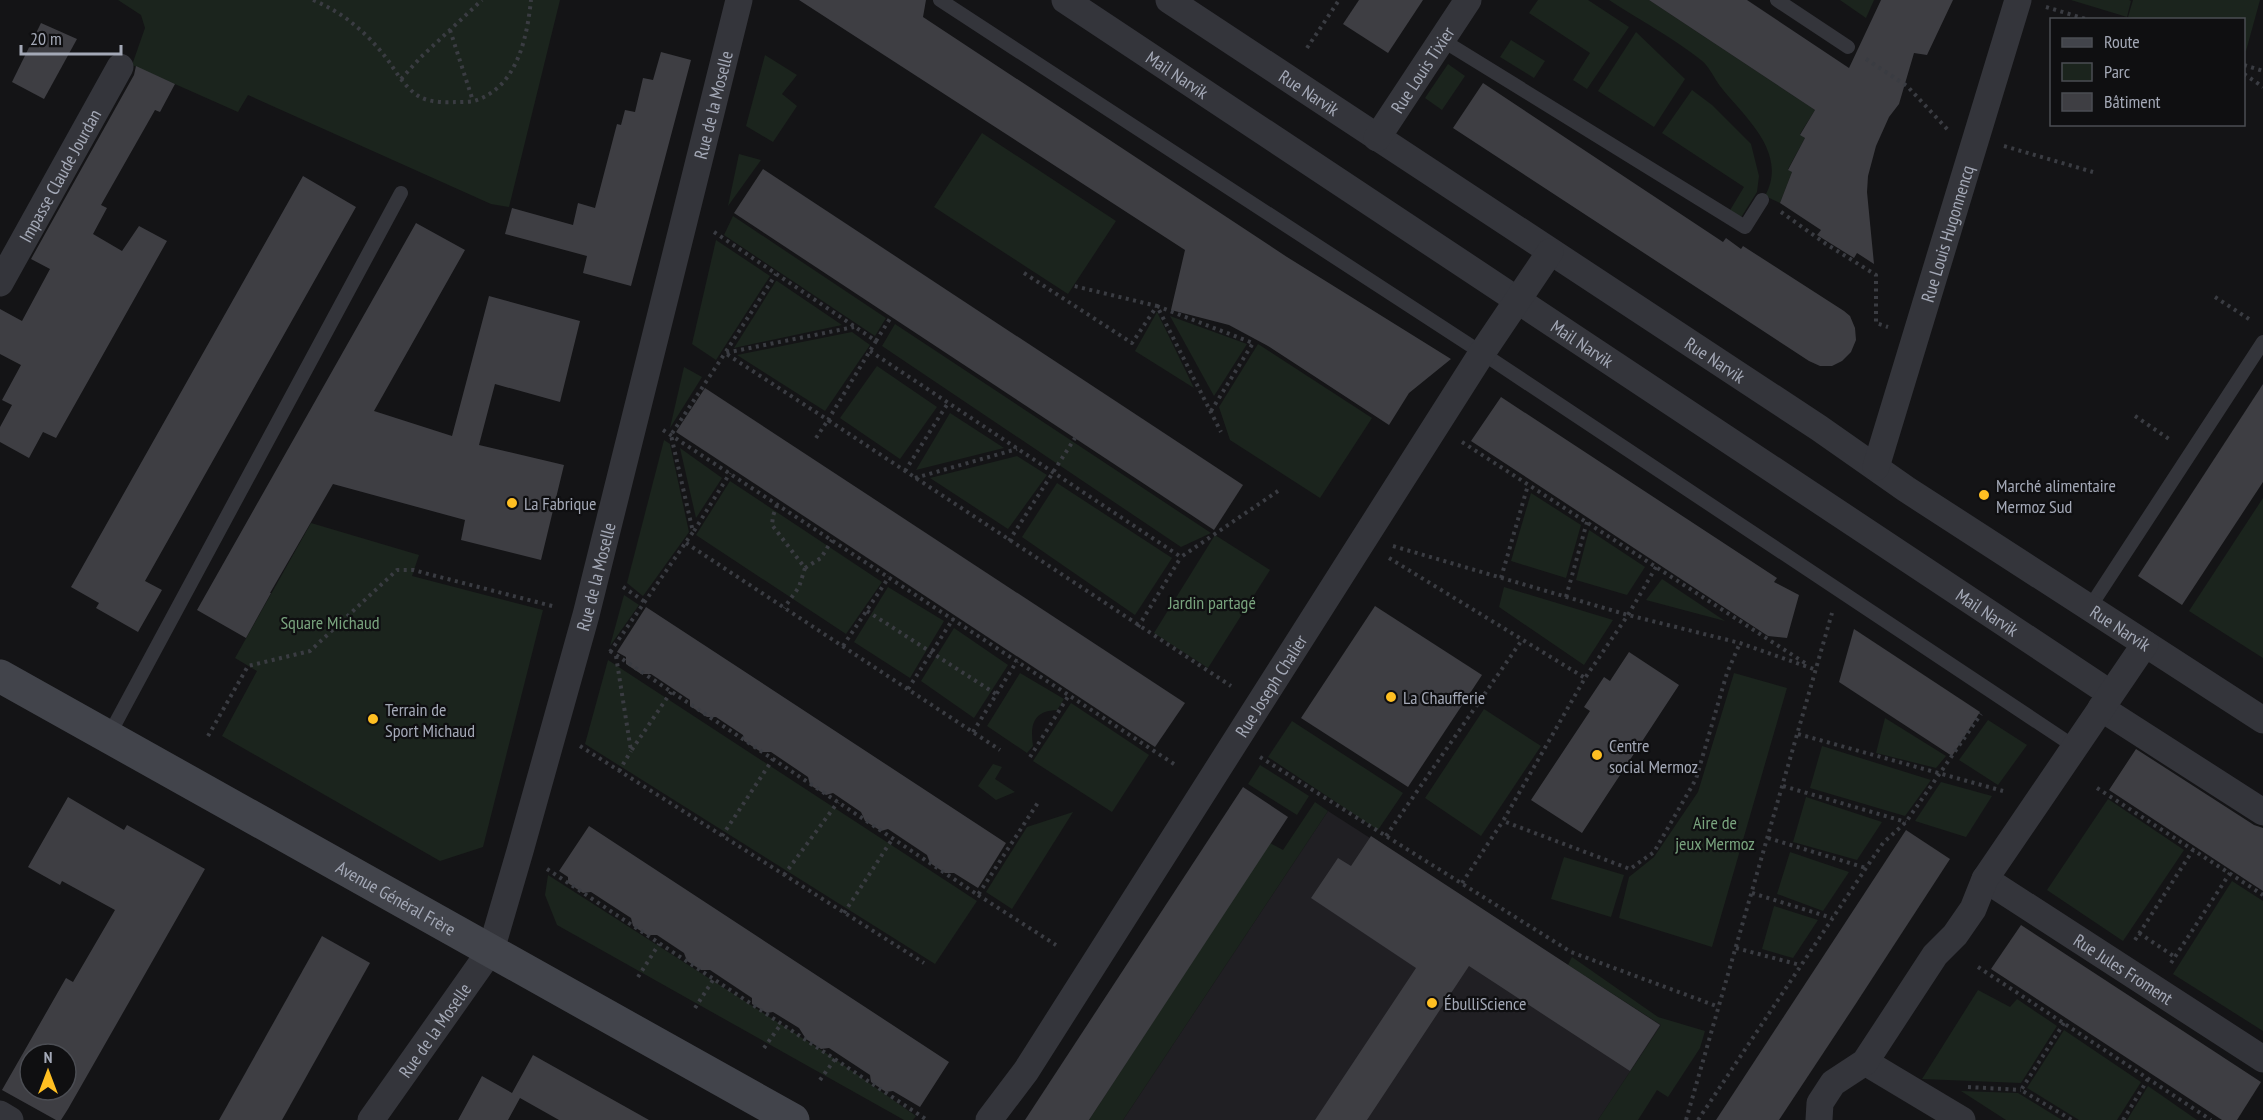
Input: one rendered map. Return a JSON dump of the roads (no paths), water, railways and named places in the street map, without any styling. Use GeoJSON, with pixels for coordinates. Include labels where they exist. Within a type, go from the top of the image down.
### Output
{"type":"FeatureCollection","features":[{"type":"Feature","properties":{"kind":"street","name":"Rue de la Moselle"},"geometry":{"type":"LineString","coordinates":[[371,1120],[490,950],[586,615],[739,0]]}},
{"type":"Feature","properties":{"kind":"street","name":"Mail Narvik"},"geometry":{"type":"LineString","coordinates":[[1065,0],[1518,302],[2100,697]]}},
{"type":"Feature","properties":{"kind":"street","name":"Rue Narvik"},"geometry":{"type":"LineString","coordinates":[[1169,0],[1906,489],[2263,720]]}},
{"type":"Feature","properties":{"kind":"street","name":"Rue Louis Tixier"},"geometry":{"type":"LineString","coordinates":[[1377,138],[1468,0]]}},
{"type":"Feature","properties":{"kind":"street","name":"Rue Louis Hugonnencq"},"geometry":{"type":"LineString","coordinates":[[1876,467],[1917,336],[2031,3]]}},
{"type":"Feature","properties":{"kind":"street","name":"Impasse Claude Jourdan"},"geometry":{"type":"LineString","coordinates":[[0,284],[120,67]]}},
{"type":"Feature","properties":{"kind":"street","name":"Rue Joseph Chalier"},"geometry":{"type":"LineString","coordinates":[[989,1120],[1052,1032],[1482,353],[1550,252]]}},
{"type":"Feature","properties":{"kind":"street"},"geometry":{"type":"LineString","coordinates":[[1819,1120],[1820,1104],[1833,1083],[1865,1062],[1935,955],[1955,935],[1973,909],[1985,879],[2074,747],[2100,697],[2145,644]]}},
{"type":"Feature","properties":{"kind":"street","name":"Avenue Général Frère"},"geometry":{"type":"LineString","coordinates":[[0,676],[793,1120]]}},
{"type":"Feature","properties":{"kind":"street"},"geometry":{"type":"LineString","coordinates":[[2100,697],[2263,812]]}},
{"type":"Feature","properties":{"kind":"street","name":"Rue Jules Froment"},"geometry":{"type":"LineString","coordinates":[[1985,879],[2263,1059]]}},
{"type":"Feature","properties":{"kind":"street"},"geometry":{"type":"LineString","coordinates":[[1865,1062],[1962,1120]]}},
{"type":"Feature","properties":{"kind":"street"},"geometry":{"type":"LineString","coordinates":[[0,1114],[10,1120]]}},
{"type":"Feature","properties":{"kind":"lane"},"geometry":{"type":"LineString","coordinates":[[940,0],[1482,353],[2074,747]]}},
{"type":"Feature","properties":{"kind":"lane"},"geometry":{"type":"LineString","coordinates":[[1777,0],[1848,47]]}},
{"type":"Feature","properties":{"kind":"lane"},"geometry":{"type":"LineString","coordinates":[[1442,40],[1745,227],[1762,200]]}},
{"type":"Feature","properties":{"kind":"lane"},"geometry":{"type":"LineString","coordinates":[[108,737],[401,193]]}},
{"type":"Feature","properties":{"kind":"lane"},"geometry":{"type":"LineString","coordinates":[[2090,607],[2263,342]]}},
{"type":"Feature","properties":{"kind":"place","name":"Marché alimentaire Mermoz Sud"},"geometry":{"type":"Point","coordinates":[1984,495]}},
{"type":"Feature","properties":{"kind":"place","name":"La Fabrique"},"geometry":{"type":"Point","coordinates":[512,503]}},
{"type":"Feature","properties":{"kind":"place","name":"La Chaufferie"},"geometry":{"type":"Point","coordinates":[1391,697]}},
{"type":"Feature","properties":{"kind":"place","name":"Terrain de Sport Michaud"},"geometry":{"type":"Point","coordinates":[373,719]}},
{"type":"Feature","properties":{"kind":"place","name":"Centre social Mermoz"},"geometry":{"type":"Point","coordinates":[1597,755]}},
{"type":"Feature","properties":{"kind":"place","name":"ÉbulliScience"},"geometry":{"type":"Point","coordinates":[1432,1003]}},
{"type":"Feature","properties":{"kind":"park label","name":"Jardin partagé"},"geometry":{"type":"Point","coordinates":[1212,602]}},
{"type":"Feature","properties":{"kind":"park label","name":"Square Michaud"},"geometry":{"type":"Point","coordinates":[330,622]}},
{"type":"Feature","properties":{"kind":"park label","name":"Aire de jeux Mermoz"},"geometry":{"type":"Point","coordinates":[1715,832]}}]}
